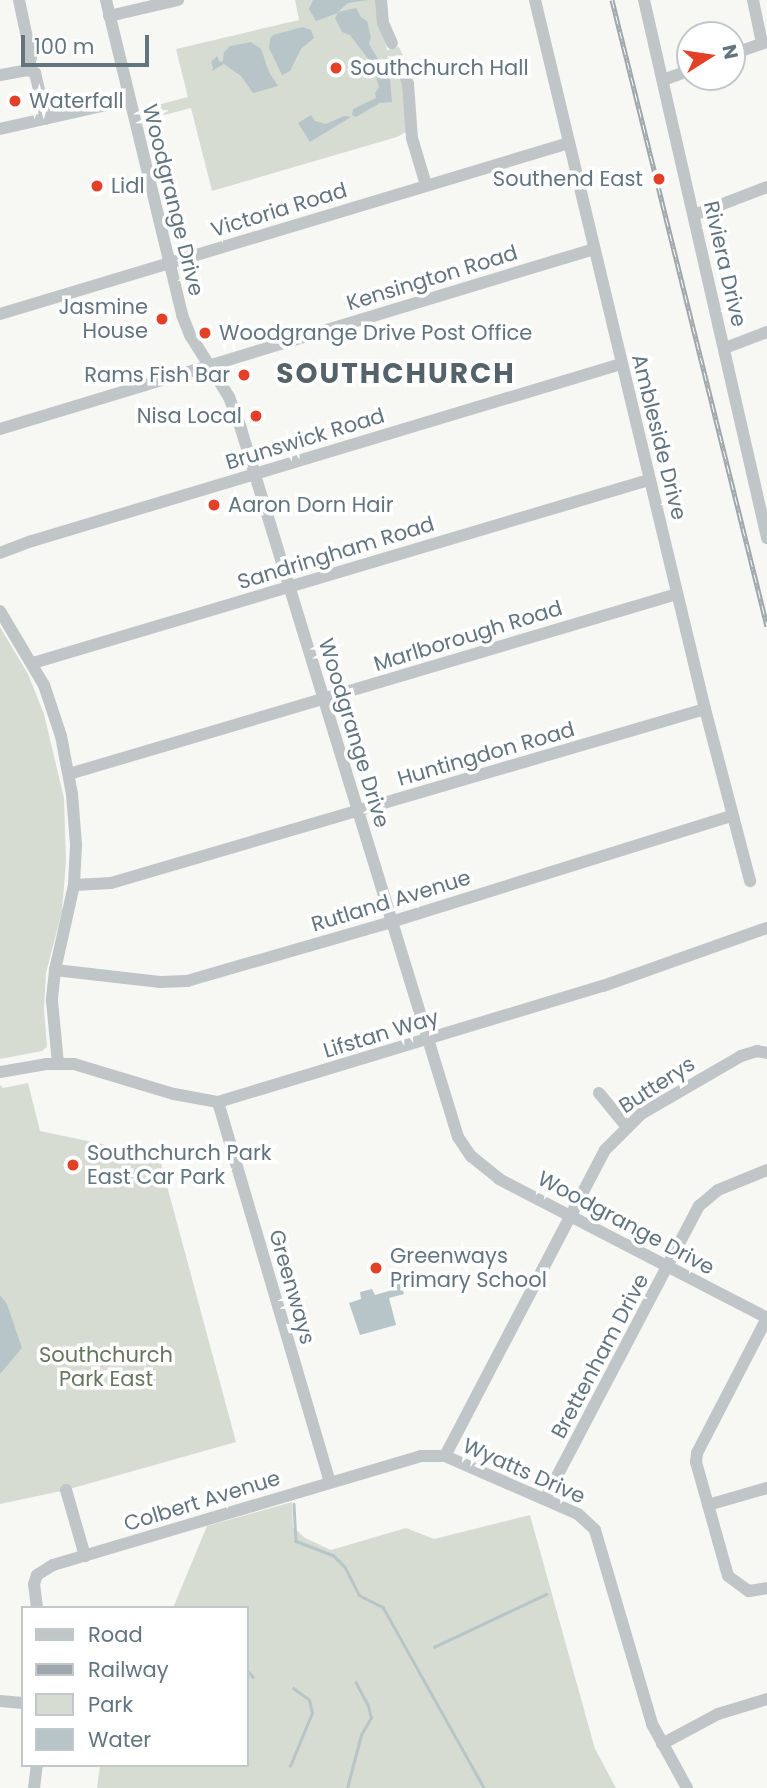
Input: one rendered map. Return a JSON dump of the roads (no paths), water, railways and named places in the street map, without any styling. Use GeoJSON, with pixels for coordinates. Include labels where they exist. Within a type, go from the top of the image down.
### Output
{"type":"FeatureCollection","features":[{"type":"Feature","properties":{"kind":"street"},"geometry":{"type":"LineString","coordinates":[[19,0],[32,57],[28,70]]}},
{"type":"Feature","properties":{"kind":"street","name":"Woodgrange Drive"},"geometry":{"type":"LineString","coordinates":[[106,0],[184,323],[234,407],[458,1137],[471,1156],[499,1179],[767,1318]]}},
{"type":"Feature","properties":{"kind":"street"},"geometry":{"type":"LineString","coordinates":[[109,16],[178,0]]}},
{"type":"Feature","properties":{"kind":"street"},"geometry":{"type":"LineString","coordinates":[[381,0],[383,23],[392,43]]}},
{"type":"Feature","properties":{"kind":"street","name":"Ambleside Drive"},"geometry":{"type":"LineString","coordinates":[[535,0],[649,480],[750,881]]}},
{"type":"Feature","properties":{"kind":"street","name":"Riviera Drive"},"geometry":{"type":"LineString","coordinates":[[644,0],[725,348],[761,478],[767,538]]}},
{"type":"Feature","properties":{"kind":"street"},"geometry":{"type":"LineString","coordinates":[[746,49],[765,42],[753,0]]}},
{"type":"Feature","properties":{"kind":"street"},"geometry":{"type":"LineString","coordinates":[[0,75],[28,70],[36,74],[46,119]]}},
{"type":"Feature","properties":{"kind":"street"},"geometry":{"type":"LineString","coordinates":[[404,72],[408,84],[411,131],[426,185]]}},
{"type":"Feature","properties":{"kind":"street"},"geometry":{"type":"LineString","coordinates":[[663,80],[676,75]]}},
{"type":"Feature","properties":{"kind":"street"},"geometry":{"type":"LineString","coordinates":[[0,129],[129,100]]}},
{"type":"Feature","properties":{"kind":"street","name":"Victoria Road"},"geometry":{"type":"LineString","coordinates":[[0,314],[569,143]]}},
{"type":"Feature","properties":{"kind":"street"},"geometry":{"type":"LineString","coordinates":[[694,215],[767,187]]}},
{"type":"Feature","properties":{"kind":"street","name":"Kensington Road"},"geometry":{"type":"LineString","coordinates":[[0,429],[594,249]]}},
{"type":"Feature","properties":{"kind":"street"},"geometry":{"type":"LineString","coordinates":[[725,348],[767,332]]}},
{"type":"Feature","properties":{"kind":"street","name":"Brunswick Road"},"geometry":{"type":"LineString","coordinates":[[0,554],[32,541],[621,364]]}},
{"type":"Feature","properties":{"kind":"street","name":"Sandringham Road"},"geometry":{"type":"LineString","coordinates":[[33,663],[649,480]]}},
{"type":"Feature","properties":{"kind":"street","name":"Marlborough Road"},"geometry":{"type":"LineString","coordinates":[[69,774],[677,594]]}},
{"type":"Feature","properties":{"kind":"street"},"geometry":{"type":"LineString","coordinates":[[0,611],[33,663],[51,704],[69,774],[76,845],[74,886],[55,970],[52,1016],[58,1063]]}},
{"type":"Feature","properties":{"kind":"street","name":"Huntingdon Road"},"geometry":{"type":"LineString","coordinates":[[74,886],[111,883],[705,709]]}},
{"type":"Feature","properties":{"kind":"street","name":"Rutland Avenue"},"geometry":{"type":"LineString","coordinates":[[55,970],[151,981],[187,981],[391,922],[732,816]]}},
{"type":"Feature","properties":{"kind":"street","name":"Lifstan Way"},"geometry":{"type":"LineString","coordinates":[[0,1072],[58,1063],[74,1064],[174,1094],[218,1102],[603,986],[767,928]]}},
{"type":"Feature","properties":{"kind":"street","name":"Butterys"},"geometry":{"type":"LineString","coordinates":[[445,1456],[605,1150],[626,1126],[741,1056],[766,1050]]}},
{"type":"Feature","properties":{"kind":"street"},"geometry":{"type":"LineString","coordinates":[[599,1093],[626,1126]]}},
{"type":"Feature","properties":{"kind":"street","name":"Greenways"},"geometry":{"type":"LineString","coordinates":[[218,1102],[330,1482]]}},
{"type":"Feature","properties":{"kind":"street"},"geometry":{"type":"LineString","coordinates":[[668,1267],[699,1206],[707,1197],[767,1170]]}},
{"type":"Feature","properties":{"kind":"street","name":"Brettenham Drive"},"geometry":{"type":"LineString","coordinates":[[545,1499],[668,1267]]}},
{"type":"Feature","properties":{"kind":"street"},"geometry":{"type":"LineString","coordinates":[[767,1318],[697,1453],[696,1462],[728,1576],[749,1591],[767,1588]]}},
{"type":"Feature","properties":{"kind":"street","name":"Wyatts Drive"},"geometry":{"type":"LineString","coordinates":[[330,1482],[421,1456],[445,1456],[578,1514],[594,1530],[650,1717],[687,1788]]}},
{"type":"Feature","properties":{"kind":"street","name":"Colbert Avenue"},"geometry":{"type":"LineString","coordinates":[[37,1606],[34,1592],[37,1575],[52,1565],[330,1482]]}},
{"type":"Feature","properties":{"kind":"street"},"geometry":{"type":"LineString","coordinates":[[708,1505],[767,1488]]}},
{"type":"Feature","properties":{"kind":"street"},"geometry":{"type":"LineString","coordinates":[[66,1490],[85,1556]]}},
{"type":"Feature","properties":{"kind":"street"},"geometry":{"type":"LineString","coordinates":[[662,1744],[718,1714],[767,1699]]}},
{"type":"Feature","properties":{"kind":"street"},"geometry":{"type":"LineString","coordinates":[[0,1701],[21,1703]]}},
{"type":"Feature","properties":{"kind":"street"},"geometry":{"type":"LineString","coordinates":[[34,1788],[37,1767]]}},
{"type":"Feature","properties":{"kind":"water"},"geometry":{"type":"Polygon","coordinates":[[[313,0],[368,0],[348,3],[338,12],[356,8],[367,21],[371,37],[369,44],[390,79],[392,102],[380,103],[356,117],[352,115],[353,109],[376,98],[375,93],[379,87],[372,64],[350,35],[342,32],[335,18],[338,13],[316,21],[309,9],[313,0]]]}},
{"type":"Feature","properties":{"kind":"water"},"geometry":{"type":"Polygon","coordinates":[[[303,27],[311,30],[314,38],[301,49],[290,71],[282,75],[269,48],[270,39],[273,35],[303,27]]]}},
{"type":"Feature","properties":{"kind":"water"},"geometry":{"type":"Polygon","coordinates":[[[251,42],[261,49],[269,72],[278,86],[253,93],[241,76],[224,64],[212,71],[211,62],[217,56],[220,62],[223,61],[224,52],[230,46],[251,42]]]}},
{"type":"Feature","properties":{"kind":"water"},"geometry":{"type":"Polygon","coordinates":[[[311,115],[315,121],[326,124],[344,116],[351,117],[310,142],[298,123],[311,115]]]}},
{"type":"Feature","properties":{"kind":"water"},"geometry":{"type":"Polygon","coordinates":[[[401,1283],[404,1294],[389,1298],[396,1325],[360,1335],[349,1303],[361,1299],[360,1292],[372,1289],[375,1295],[389,1291],[388,1286],[401,1283]]]}},
{"type":"Feature","properties":{"kind":"water"},"geometry":{"type":"Polygon","coordinates":[[[0,1295],[7,1304],[22,1348],[0,1374],[0,1295]]]}},
{"type":"Feature","properties":{"kind":"waterway"},"geometry":{"type":"LineString","coordinates":[[294,1504],[296,1541],[333,1555],[345,1567],[359,1595],[383,1607],[484,1788]]}},
{"type":"Feature","properties":{"kind":"waterway"},"geometry":{"type":"LineString","coordinates":[[434,1647],[546,1594]]}},
{"type":"Feature","properties":{"kind":"waterway"},"geometry":{"type":"LineString","coordinates":[[248,1671],[253,1677]]}},
{"type":"Feature","properties":{"kind":"waterway"},"geometry":{"type":"LineString","coordinates":[[347,1788],[361,1735],[371,1718],[356,1683]]}},
{"type":"Feature","properties":{"kind":"waterway"},"geometry":{"type":"LineString","coordinates":[[290,1766],[312,1713],[309,1700],[294,1689]]}},
{"type":"Feature","properties":{"kind":"railway"},"geometry":{"type":"LineString","coordinates":[[612,0],[767,626]]}},
{"type":"Feature","properties":{"kind":"place","name":"Southchurch Hall"},"geometry":{"type":"Point","coordinates":[336,68]}},
{"type":"Feature","properties":{"kind":"place","name":"Waterfall"},"geometry":{"type":"Point","coordinates":[15,101]}},
{"type":"Feature","properties":{"kind":"place","name":"Southend East"},"geometry":{"type":"Point","coordinates":[659,179]}},
{"type":"Feature","properties":{"kind":"place","name":"Lidl"},"geometry":{"type":"Point","coordinates":[97,186]}},
{"type":"Feature","properties":{"kind":"place","name":"Jasmine House"},"geometry":{"type":"Point","coordinates":[162,319]}},
{"type":"Feature","properties":{"kind":"place","name":"Woodgrange Drive Post Office"},"geometry":{"type":"Point","coordinates":[205,333]}},
{"type":"Feature","properties":{"kind":"place","name":"Rams Fish Bar"},"geometry":{"type":"Point","coordinates":[244,375]}},
{"type":"Feature","properties":{"kind":"place","name":"Nisa Local"},"geometry":{"type":"Point","coordinates":[256,416]}},
{"type":"Feature","properties":{"kind":"place","name":"Aaron Dorn Hair"},"geometry":{"type":"Point","coordinates":[214,505]}},
{"type":"Feature","properties":{"kind":"place","name":"Southchurch Park East Car Park"},"geometry":{"type":"Point","coordinates":[73,1165]}},
{"type":"Feature","properties":{"kind":"place","name":"Greenways Primary School"},"geometry":{"type":"Point","coordinates":[376,1268]}},
{"type":"Feature","properties":{"kind":"district","name":"SOUTHCHURCH"},"geometry":{"type":"Point","coordinates":[396,374]}},
{"type":"Feature","properties":{"kind":"park label","name":"Southchurch Park East"},"geometry":{"type":"Point","coordinates":[106,1367]}}]}
